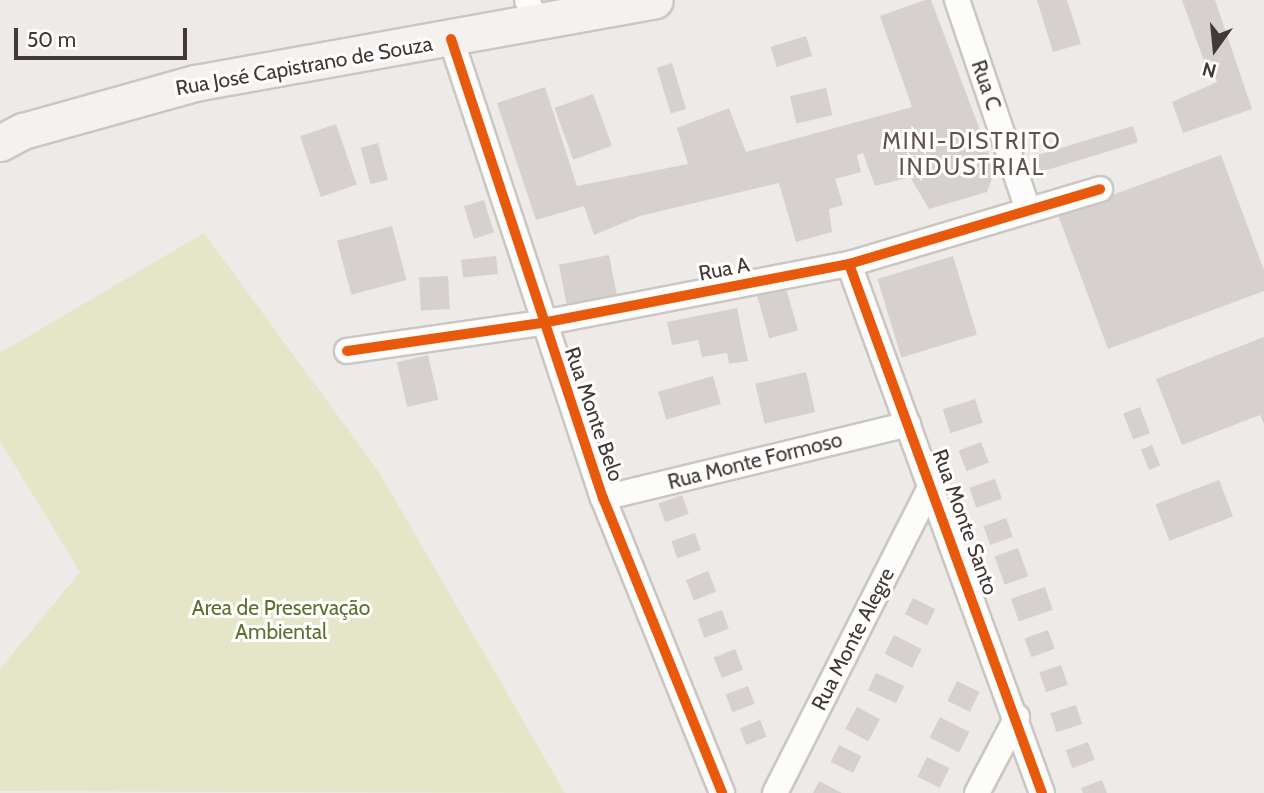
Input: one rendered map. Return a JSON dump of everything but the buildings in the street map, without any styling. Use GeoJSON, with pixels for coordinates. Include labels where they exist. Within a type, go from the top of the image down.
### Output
{"type":"FeatureCollection","features":[{"type":"Feature","properties":{"kind":"main road","name":"Rua José Capistrano de Souza"},"geometry":{"type":"LineString","coordinates":[[0,143],[23,131],[195,83],[451,39],[532,11],[656,0]]}},
{"type":"Feature","properties":{"kind":"street","name":"Rua C"},"geometry":{"type":"LineString","coordinates":[[957,0],[1028,210]]}},
{"type":"Feature","properties":{"kind":"street","name":"Rua Monte Belo"},"geometry":{"type":"LineString","coordinates":[[451,39],[542,323],[603,498],[722,793]]}},
{"type":"Feature","properties":{"kind":"street","name":"Rua A"},"geometry":{"type":"LineString","coordinates":[[347,351],[542,323],[849,264],[1100,189]]}},
{"type":"Feature","properties":{"kind":"street","name":"Rua Monte Santo"},"geometry":{"type":"LineString","coordinates":[[849,264],[1017,717],[1042,793]]}},
{"type":"Feature","properties":{"kind":"street","name":"Rua Monte Formoso"},"geometry":{"type":"LineString","coordinates":[[603,498],[908,424]]}},
{"type":"Feature","properties":{"kind":"street","name":"Rua Monte Alegre"},"geometry":{"type":"LineString","coordinates":[[775,793],[931,485]]}},
{"type":"Feature","properties":{"kind":"street"},"geometry":{"type":"LineString","coordinates":[[977,793],[1017,717]]}},
{"type":"Feature","properties":{"kind":"green space","name":"Area de Preservação Ambiental"},"geometry":{"type":"Polygon","coordinates":[[[204,233],[379,472],[565,793],[0,791],[0,669],[80,572],[0,441],[0,353],[204,233]]]}},
{"type":"Feature","properties":{"kind":"cycle path"},"geometry":{"type":"LineString","coordinates":[[451,39],[603,498],[722,793]]}},
{"type":"Feature","properties":{"kind":"cycle path"},"geometry":{"type":"LineString","coordinates":[[347,351],[542,323],[849,264],[1100,189]]}},
{"type":"Feature","properties":{"kind":"cycle path"},"geometry":{"type":"LineString","coordinates":[[849,264],[1042,793]]}},
{"type":"Feature","properties":{"kind":"district","name":"MINI-DISTRITO INDUSTRIAL"},"geometry":{"type":"Point","coordinates":[972,154]}}]}
